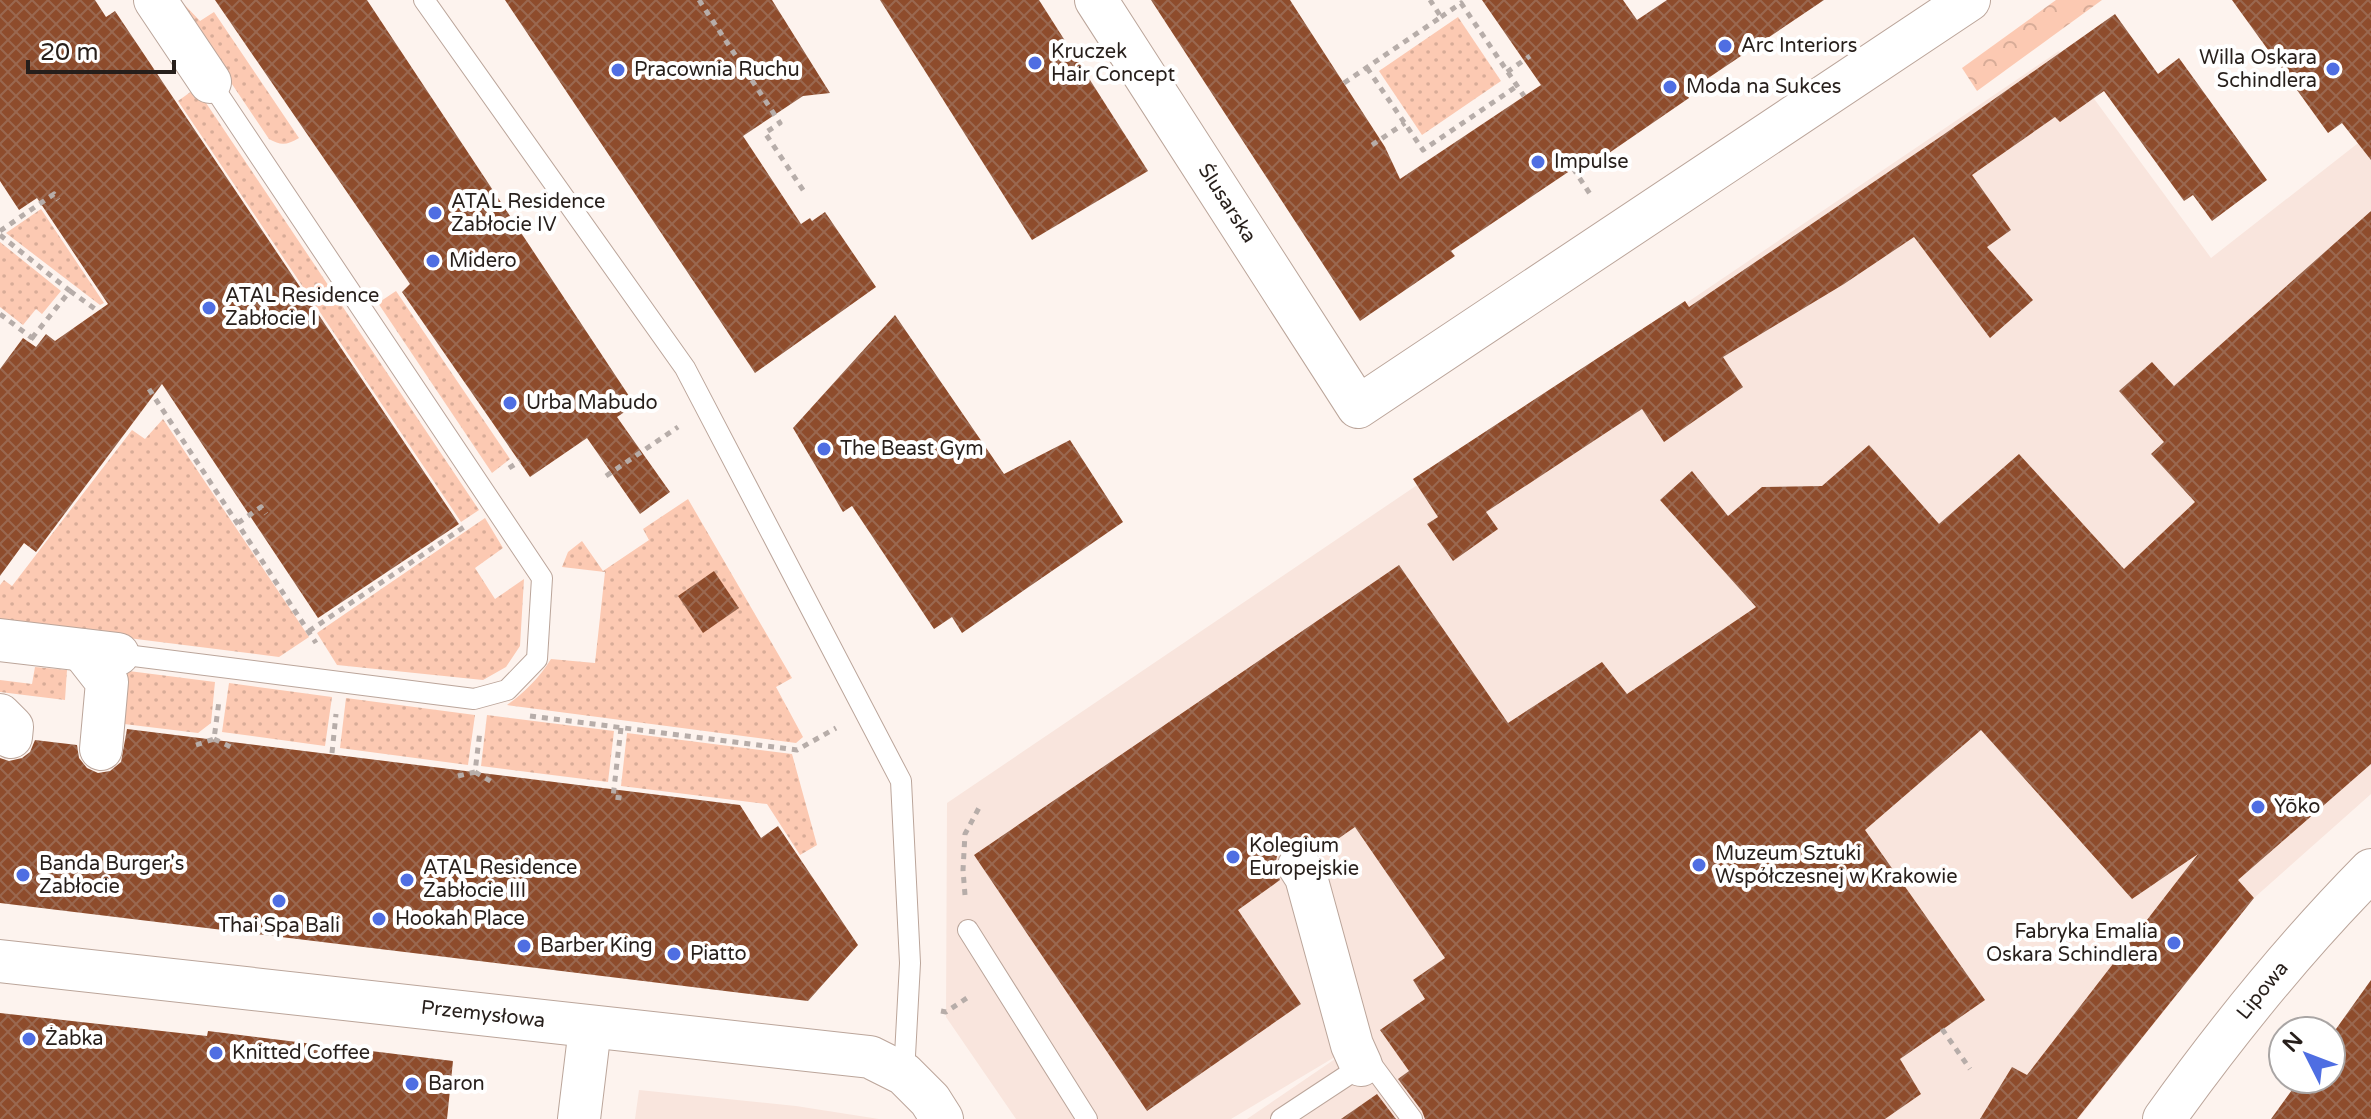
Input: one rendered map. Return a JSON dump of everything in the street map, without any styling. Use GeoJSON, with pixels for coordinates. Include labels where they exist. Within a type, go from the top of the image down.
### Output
{"type":"FeatureCollection","features":[{"type":"Feature","properties":{"kind":"street"},"geometry":{"type":"LineString","coordinates":[[155,0],[210,82]]}},
{"type":"Feature","properties":{"kind":"street","name":"Ślusarska"},"geometry":{"type":"LineString","coordinates":[[1096,0],[1358,407],[1969,0]]}},
{"type":"Feature","properties":{"kind":"street"},"geometry":{"type":"LineString","coordinates":[[0,640],[100,652],[107,682],[101,749]]}},
{"type":"Feature","properties":{"kind":"street"},"geometry":{"type":"LineString","coordinates":[[1299,866],[1306,877],[1352,1045],[1361,1065]]}},
{"type":"Feature","properties":{"kind":"street","name":"Lipowa"},"geometry":{"type":"LineString","coordinates":[[2164,1119],[2218,1043],[2371,870]]}},
{"type":"Feature","properties":{"kind":"street","name":"Przemysłowa"},"geometry":{"type":"LineString","coordinates":[[0,961],[870,1057],[904,1074],[930,1100],[942,1119]]}},
{"type":"Feature","properties":{"kind":"street"},"geometry":{"type":"LineString","coordinates":[[579,1119],[590,1028]]}},
{"type":"Feature","properties":{"kind":"lane"},"geometry":{"type":"LineString","coordinates":[[424,0],[685,368],[901,781],[910,963],[904,1074]]}},
{"type":"Feature","properties":{"kind":"lane"},"geometry":{"type":"LineString","coordinates":[[100,652],[479,705],[507,690],[537,659],[542,578],[210,82]]}},
{"type":"Feature","properties":{"kind":"lane"},"geometry":{"type":"LineString","coordinates":[[968,930],[1087,1119]]}},
{"type":"Feature","properties":{"kind":"lane"},"geometry":{"type":"LineString","coordinates":[[1281,1119],[1369,1061],[1412,1119]]}},
{"type":"Feature","properties":{"kind":"path"},"geometry":{"type":"LineString","coordinates":[[699,0],[780,123],[765,133],[805,193]]}},
{"type":"Feature","properties":{"kind":"path"},"geometry":{"type":"LineString","coordinates":[[1430,0],[1441,17]]}},
{"type":"Feature","properties":{"kind":"path"},"geometry":{"type":"LineString","coordinates":[[1344,83],[1461,3],[1524,96]]}},
{"type":"Feature","properties":{"kind":"path"},"geometry":{"type":"LineString","coordinates":[[1507,72],[1530,56]]}},
{"type":"Feature","properties":{"kind":"path"},"geometry":{"type":"LineString","coordinates":[[1367,68],[1423,150],[1517,86]]}},
{"type":"Feature","properties":{"kind":"path"},"geometry":{"type":"LineString","coordinates":[[1372,145],[1405,123]]}},
{"type":"Feature","properties":{"kind":"path"},"geometry":{"type":"LineString","coordinates":[[58,200],[54,194],[0,233],[98,311]]}},
{"type":"Feature","properties":{"kind":"path"},"geometry":{"type":"LineString","coordinates":[[0,314],[30,340],[70,291]]}},
{"type":"Feature","properties":{"kind":"path"},"geometry":{"type":"LineString","coordinates":[[149,389],[309,631],[494,506]]}},
{"type":"Feature","properties":{"kind":"path"},"geometry":{"type":"LineString","coordinates":[[606,476],[706,408]]}},
{"type":"Feature","properties":{"kind":"path"},"geometry":{"type":"LineString","coordinates":[[238,523],[261,507],[266,514]]}},
{"type":"Feature","properties":{"kind":"path"},"geometry":{"type":"LineString","coordinates":[[214,739],[223,668]]}},
{"type":"Feature","properties":{"kind":"path"},"geometry":{"type":"LineString","coordinates":[[475,772],[479,705],[621,728],[797,750],[865,711]]}},
{"type":"Feature","properties":{"kind":"path"},"geometry":{"type":"LineString","coordinates":[[621,728],[613,797],[622,798]]}},
{"type":"Feature","properties":{"kind":"path"},"geometry":{"type":"LineString","coordinates":[[196,745],[214,739],[231,747]]}},
{"type":"Feature","properties":{"kind":"path"},"geometry":{"type":"LineString","coordinates":[[458,776],[475,772],[492,782]]}},
{"type":"Feature","properties":{"kind":"path"},"geometry":{"type":"LineString","coordinates":[[968,930],[963,870],[965,834],[981,804]]}},
{"type":"Feature","properties":{"kind":"path"},"geometry":{"type":"LineString","coordinates":[[908,1009],[946,1012],[999,978]]}},
{"type":"Feature","properties":{"kind":"path"},"geometry":{"type":"LineString","coordinates":[[1942,1029],[1970,1069]]}},
{"type":"Feature","properties":{"kind":"shaded area"},"geometry":{"type":"Polygon","coordinates":[[[2059,51],[2211,258],[2371,133],[2371,794],[2254,898],[2078,1119],[1247,1119],[1360,1042],[1231,1119],[1016,1119],[946,1017],[947,803],[2059,51]]]}},
{"type":"Feature","properties":{"kind":"shaded area"},"geometry":{"type":"Polygon","coordinates":[[[639,1090],[796,1106],[879,1119],[635,1119],[639,1090]]]}},
{"type":"Feature","properties":{"kind":"green space"},"geometry":{"type":"Polygon","coordinates":[[[180,0],[200,21],[214,12],[299,138],[284,144],[269,139],[176,1],[180,0]]]}},
{"type":"Feature","properties":{"kind":"green space"},"geometry":{"type":"Polygon","coordinates":[[[2056,0],[2102,0],[1977,91],[1962,68],[2056,0]]]}},
{"type":"Feature","properties":{"kind":"green space"},"geometry":{"type":"Polygon","coordinates":[[[1458,17],[1501,81],[1422,135],[1379,71],[1458,17]]]}},
{"type":"Feature","properties":{"kind":"green space"},"geometry":{"type":"Polygon","coordinates":[[[196,88],[479,510],[461,522],[178,101],[196,88]]]}},
{"type":"Feature","properties":{"kind":"green space"},"geometry":{"type":"Polygon","coordinates":[[[41,209],[104,303],[100,305],[6,233],[41,209]]]}},
{"type":"Feature","properties":{"kind":"green space"},"geometry":{"type":"Polygon","coordinates":[[[0,242],[61,291],[42,314],[36,309],[23,325],[0,307],[0,242]]]}},
{"type":"Feature","properties":{"kind":"green space"},"geometry":{"type":"Polygon","coordinates":[[[396,291],[510,459],[492,473],[378,303],[396,291]]]}},
{"type":"Feature","properties":{"kind":"green space"},"geometry":{"type":"Polygon","coordinates":[[[163,419],[309,637],[279,657],[0,622],[0,585],[4,580],[12,586],[132,430],[145,439],[163,419]]]}},
{"type":"Feature","properties":{"kind":"green space"},"geometry":{"type":"Polygon","coordinates":[[[688,499],[792,678],[776,687],[803,737],[796,743],[507,705],[531,684],[551,659],[595,663],[605,572],[562,567],[568,552],[582,541],[603,571],[649,540],[643,529],[688,499]]]}},
{"type":"Feature","properties":{"kind":"green space"},"geometry":{"type":"Polygon","coordinates":[[[485,518],[503,548],[475,568],[495,599],[524,579],[520,646],[506,667],[483,680],[337,665],[317,633],[485,518]]]}},
{"type":"Feature","properties":{"kind":"green space"},"geometry":{"type":"Polygon","coordinates":[[[35,667],[67,670],[65,700],[0,692],[0,680],[32,684],[35,667]]]}},
{"type":"Feature","properties":{"kind":"green space"},"geometry":{"type":"Polygon","coordinates":[[[121,670],[215,682],[211,723],[198,733],[124,724],[127,702],[121,670]]]}},
{"type":"Feature","properties":{"kind":"green space"},"geometry":{"type":"Polygon","coordinates":[[[229,683],[332,697],[325,746],[222,732],[229,683]]]}},
{"type":"Feature","properties":{"kind":"green space"},"geometry":{"type":"Polygon","coordinates":[[[346,698],[475,715],[468,765],[340,748],[346,698]]]}},
{"type":"Feature","properties":{"kind":"green space"},"geometry":{"type":"Polygon","coordinates":[[[487,715],[614,731],[608,782],[481,766],[487,715]]]}},
{"type":"Feature","properties":{"kind":"green space"},"geometry":{"type":"Polygon","coordinates":[[[627,733],[792,754],[817,845],[800,855],[767,804],[621,786],[627,733]]]}},
{"type":"Feature","properties":{"kind":"building","name":"ATAL Residence Zabłocie I"},"geometry":{"type":"Polygon","coordinates":[[[0,0],[95,0],[106,17],[115,11],[459,524],[318,618],[162,384],[36,552],[24,543],[0,576],[0,369],[23,338],[36,347],[46,334],[55,341],[108,304],[37,198],[19,210],[0,181],[0,0]]]}},
{"type":"Feature","properties":{"kind":"building","name":"ATAL Residence Zabłocie IV"},"geometry":{"type":"Polygon","coordinates":[[[215,0],[367,0],[635,405],[617,417],[670,492],[640,514],[587,438],[530,477],[402,292],[410,284],[215,0]]]}},
{"type":"Feature","properties":{"kind":"building"},"geometry":{"type":"Polygon","coordinates":[[[505,0],[772,0],[830,93],[803,96],[743,136],[801,224],[825,212],[876,287],[755,373],[505,0]]]}},
{"type":"Feature","properties":{"kind":"building"},"geometry":{"type":"Polygon","coordinates":[[[880,0],[1039,0],[1148,171],[1032,240],[880,0]]]}},
{"type":"Feature","properties":{"kind":"building"},"geometry":{"type":"Polygon","coordinates":[[[1151,0],[1290,0],[1385,147],[1400,179],[1541,85],[1482,0],[1623,0],[1637,20],[1667,0],[1824,0],[1686,93],[1689,98],[1593,164],[1589,158],[1451,251],[1455,256],[1360,321],[1151,0]]]}},
{"type":"Feature","properties":{"kind":"building","name":"Willa Oskara Schindlera"},"geometry":{"type":"Polygon","coordinates":[[[2232,0],[2371,0],[2371,160],[2342,123],[2328,133],[2232,0]]]}},
{"type":"Feature","properties":{"kind":"building"},"geometry":{"type":"Polygon","coordinates":[[[2115,14],[2158,74],[2179,58],[2267,180],[2212,221],[2193,195],[2184,201],[2104,91],[2060,122],[2055,117],[1972,175],[2011,230],[1987,247],[2033,300],[1990,338],[1914,237],[1844,284],[1723,357],[1743,387],[1664,442],[1642,409],[1486,512],[1498,529],[1453,561],[1427,524],[1438,517],[1413,479],[1685,301],[1689,307],[2115,14]]]}},
{"type":"Feature","properties":{"kind":"building"},"geometry":{"type":"Polygon","coordinates":[[[2371,211],[2371,764],[2238,880],[2254,898],[2077,1119],[1980,1119],[2012,1067],[2027,1075],[2198,854],[2132,899],[1981,730],[1865,830],[1985,1000],[1900,1059],[1921,1094],[1885,1119],[1425,1119],[1398,1079],[1409,1071],[1380,1030],[1425,999],[1413,980],[1445,958],[1355,827],[1319,852],[1309,844],[1299,842],[1286,846],[1277,856],[1275,866],[1280,880],[1238,910],[1301,1004],[1147,1111],[974,855],[1399,565],[1508,723],[1602,662],[1627,694],[1756,607],[1660,500],[1692,471],[1728,516],[1762,487],[1822,486],[1869,445],[1939,524],[2019,454],[2124,569],[2195,502],[2151,454],[2164,442],[2119,391],[2152,362],[2174,386],[2371,211]]]}},
{"type":"Feature","properties":{"kind":"building"},"geometry":{"type":"Polygon","coordinates":[[[895,315],[1004,474],[1070,440],[1123,522],[962,633],[952,617],[934,629],[852,506],[843,512],[793,428],[895,315]]]}},
{"type":"Feature","properties":{"kind":"building"},"geometry":{"type":"Polygon","coordinates":[[[714,571],[739,608],[703,633],[678,596],[714,571]]]}},
{"type":"Feature","properties":{"kind":"building","name":"ATAL Residence Zabłocie III"},"geometry":{"type":"Polygon","coordinates":[[[127,729],[740,805],[761,838],[778,826],[858,945],[808,1001],[0,903],[0,758],[9,761],[22,758],[30,752],[35,740],[77,745],[79,758],[87,768],[98,773],[110,771],[121,762],[127,729]]]}},
{"type":"Feature","properties":{"kind":"building"},"geometry":{"type":"Polygon","coordinates":[[[2371,980],[2371,1119],[2271,1119],[2288,1095],[2347,1095],[2346,1015],[2371,980]]]}},
{"type":"Feature","properties":{"kind":"building"},"geometry":{"type":"Polygon","coordinates":[[[0,1013],[207,1036],[208,1031],[453,1061],[447,1119],[0,1119],[0,1013]]]}},
{"type":"Feature","properties":{"kind":"building"},"geometry":{"type":"Polygon","coordinates":[[[1377,1094],[1396,1119],[1341,1119],[1377,1094]]]}},
{"type":"Feature","properties":{"kind":"place","name":"Arc Interiors"},"geometry":{"type":"Point","coordinates":[1725,46]}},
{"type":"Feature","properties":{"kind":"place","name":"Kruczek Hair Concept"},"geometry":{"type":"Point","coordinates":[1035,63]}},
{"type":"Feature","properties":{"kind":"place","name":"Willa Oskara Schindlera"},"geometry":{"type":"Point","coordinates":[2333,69]}},
{"type":"Feature","properties":{"kind":"place","name":"Pracownia Ruchu"},"geometry":{"type":"Point","coordinates":[618,70]}},
{"type":"Feature","properties":{"kind":"place","name":"Moda na Sukces"},"geometry":{"type":"Point","coordinates":[1670,87]}},
{"type":"Feature","properties":{"kind":"place","name":"Impulse"},"geometry":{"type":"Point","coordinates":[1538,162]}},
{"type":"Feature","properties":{"kind":"place","name":"ATAL Residence Zabłocie IV"},"geometry":{"type":"Point","coordinates":[435,213]}},
{"type":"Feature","properties":{"kind":"place","name":"Midero"},"geometry":{"type":"Point","coordinates":[433,261]}},
{"type":"Feature","properties":{"kind":"place","name":"ATAL Residence Zabłocie I"},"geometry":{"type":"Point","coordinates":[209,308]}},
{"type":"Feature","properties":{"kind":"place","name":"Urba Mabudo"},"geometry":{"type":"Point","coordinates":[510,403]}},
{"type":"Feature","properties":{"kind":"place","name":"The Beast Gym"},"geometry":{"type":"Point","coordinates":[824,449]}},
{"type":"Feature","properties":{"kind":"place","name":"Yōko"},"geometry":{"type":"Point","coordinates":[2258,807]}},
{"type":"Feature","properties":{"kind":"place","name":"Kolegium Europejskie"},"geometry":{"type":"Point","coordinates":[1233,857]}},
{"type":"Feature","properties":{"kind":"place","name":"Muzeum Sztuki Współczesnej w Krakowie"},"geometry":{"type":"Point","coordinates":[1699,865]}},
{"type":"Feature","properties":{"kind":"place","name":"Banda Burger's Zabłocie"},"geometry":{"type":"Point","coordinates":[23,875]}},
{"type":"Feature","properties":{"kind":"place","name":"ATAL Residence Zabłocie III"},"geometry":{"type":"Point","coordinates":[407,880]}},
{"type":"Feature","properties":{"kind":"place","name":"Thai Spa Bali"},"geometry":{"type":"Point","coordinates":[279,901]}},
{"type":"Feature","properties":{"kind":"place","name":"Hookah Place"},"geometry":{"type":"Point","coordinates":[379,919]}},
{"type":"Feature","properties":{"kind":"place","name":"Fabryka Emalia Oskara Schindlera"},"geometry":{"type":"Point","coordinates":[2174,943]}},
{"type":"Feature","properties":{"kind":"place","name":"Barber King"},"geometry":{"type":"Point","coordinates":[524,946]}},
{"type":"Feature","properties":{"kind":"place","name":"Piatto"},"geometry":{"type":"Point","coordinates":[674,954]}},
{"type":"Feature","properties":{"kind":"place","name":"Żabka"},"geometry":{"type":"Point","coordinates":[29,1039]}},
{"type":"Feature","properties":{"kind":"place","name":"Knitted Coffee"},"geometry":{"type":"Point","coordinates":[216,1053]}},
{"type":"Feature","properties":{"kind":"place","name":"Baron"},"geometry":{"type":"Point","coordinates":[412,1084]}}]}
